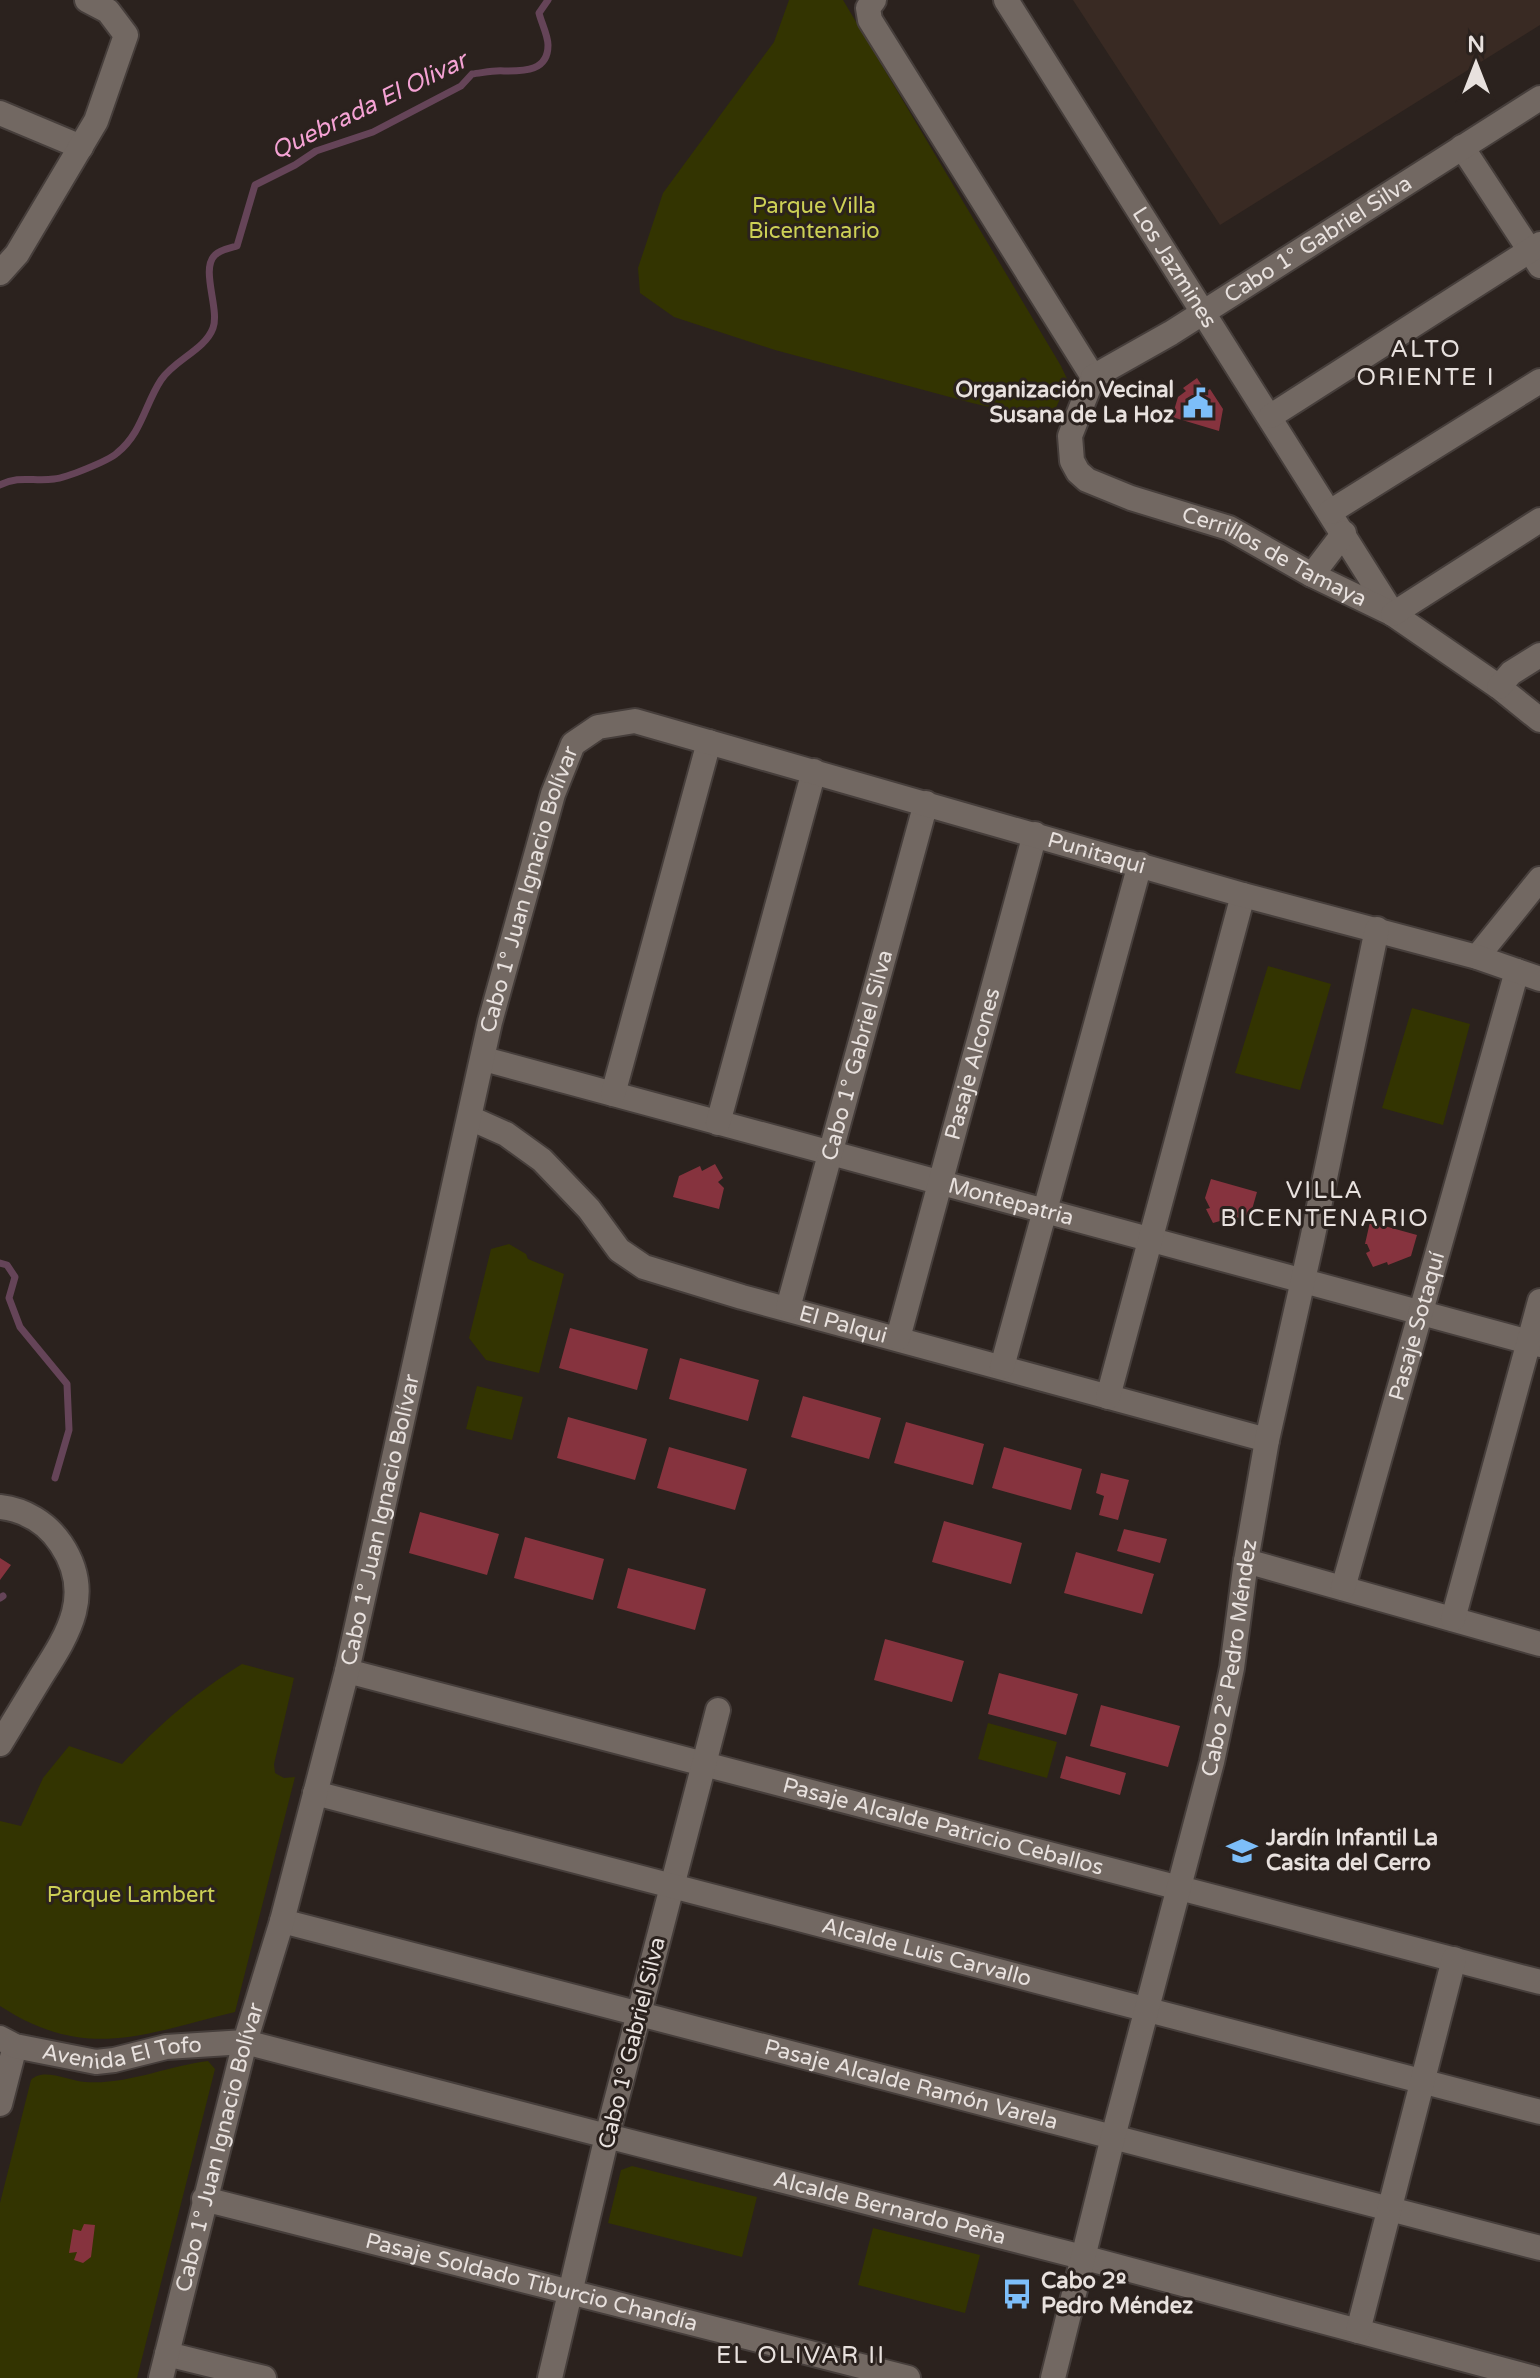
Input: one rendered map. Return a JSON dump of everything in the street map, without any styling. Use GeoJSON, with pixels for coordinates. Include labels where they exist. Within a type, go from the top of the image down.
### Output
{"type":"FeatureCollection","features":[{"type":"Feature","properties":{"kind":"street"},"geometry":{"type":"LineString","coordinates":[[0,273],[8,250],[96,121],[126,35],[108,11],[87,0]]}},
{"type":"Feature","properties":{"kind":"street","name":"Los Jazmines"},"geometry":{"type":"LineString","coordinates":[[1006,0],[1393,614]]}},
{"type":"Feature","properties":{"kind":"street"},"geometry":{"type":"LineString","coordinates":[[871,4],[870,20],[1093,377]]}},
{"type":"Feature","properties":{"kind":"street","name":"Cabo 1° Gabriel Silva"},"geometry":{"type":"LineString","coordinates":[[1093,377],[1202,314],[1540,98]]}},
{"type":"Feature","properties":{"kind":"street"},"geometry":{"type":"LineString","coordinates":[[0,113],[81,147]]}},
{"type":"Feature","properties":{"kind":"street"},"geometry":{"type":"LineString","coordinates":[[1271,416],[1537,254],[1462,147]]}},
{"type":"Feature","properties":{"kind":"street","name":"Cerrillos de Tamaya"},"geometry":{"type":"LineString","coordinates":[[1093,377],[1070,436],[1072,461],[1087,480],[1131,498],[1229,528],[1312,575],[1393,614],[1499,687],[1540,720]]}},
{"type":"Feature","properties":{"kind":"street"},"geometry":{"type":"LineString","coordinates":[[1330,512],[1540,381]]}},
{"type":"Feature","properties":{"kind":"street"},"geometry":{"type":"LineString","coordinates":[[1393,614],[1540,520]]}},
{"type":"Feature","properties":{"kind":"street"},"geometry":{"type":"LineString","coordinates":[[1312,575],[1344,533]]}},
{"type":"Feature","properties":{"kind":"street"},"geometry":{"type":"LineString","coordinates":[[1499,687],[1511,673],[1540,655]]}},
{"type":"Feature","properties":{"kind":"street","name":"Cabo 1° Juan Ignacio Bolívar"},"geometry":{"type":"LineString","coordinates":[[161,2378],[245,2042],[282,1921],[347,1671],[490,1022],[553,794],[573,744],[598,727],[635,721],[652,726]]}},
{"type":"Feature","properties":{"kind":"street","name":"Punitaqui"},"geometry":{"type":"LineString","coordinates":[[652,726],[1243,895],[1477,957],[1528,975]]}},
{"type":"Feature","properties":{"kind":"street"},"geometry":{"type":"LineString","coordinates":[[613,1094],[709,742]]}},
{"type":"Feature","properties":{"kind":"street"},"geometry":{"type":"LineString","coordinates":[[718,1123],[814,771]]}},
{"type":"Feature","properties":{"kind":"street","name":"Cabo 1° Gabriel Silva"},"geometry":{"type":"LineString","coordinates":[[788,1308],[926,803]]}},
{"type":"Feature","properties":{"kind":"street","name":"Pasaje Alcones"},"geometry":{"type":"LineString","coordinates":[[898,1338],[1035,834]]}},
{"type":"Feature","properties":{"kind":"street"},"geometry":{"type":"LineString","coordinates":[[1002,1367],[1140,864]]}},
{"type":"Feature","properties":{"kind":"street"},"geometry":{"type":"LineString","coordinates":[[1477,957],[1540,879]]}},
{"type":"Feature","properties":{"kind":"street"},"geometry":{"type":"LineString","coordinates":[[1108,1397],[1243,895]]}},
{"type":"Feature","properties":{"kind":"street","name":"Cabo 2° Pedro Méndez"},"geometry":{"type":"LineString","coordinates":[[1053,2378],[1212,1762],[1232,1668],[1267,1440],[1377,929]]}},
{"type":"Feature","properties":{"kind":"street","name":"Pasaje Sotaquí"},"geometry":{"type":"LineString","coordinates":[[1343,1588],[1422,1314],[1528,975]]}},
{"type":"Feature","properties":{"kind":"street","name":"Montepatria"},"geometry":{"type":"LineString","coordinates":[[484,1059],[1534,1343]]}},
{"type":"Feature","properties":{"kind":"street","name":"El Palqui"},"geometry":{"type":"LineString","coordinates":[[470,1118],[506,1134],[542,1160],[577,1195],[608,1238],[631,1260],[659,1273],[1267,1440]]}},
{"type":"Feature","properties":{"kind":"street"},"geometry":{"type":"LineString","coordinates":[[1453,1619],[1534,1343],[1540,1301]]}},
{"type":"Feature","properties":{"kind":"street"},"geometry":{"type":"LineString","coordinates":[[0,1507],[31,1517],[57,1538],[73,1566],[77,1599],[69,1631],[0,1744]]}},
{"type":"Feature","properties":{"kind":"street"},"geometry":{"type":"LineString","coordinates":[[1246,1561],[1540,1644]]}},
{"type":"Feature","properties":{"kind":"street","name":"Pasaje Alcalde Patricio Ceballos"},"geometry":{"type":"LineString","coordinates":[[347,1671],[1540,1982]]}},
{"type":"Feature","properties":{"kind":"street","name":"Cabo 1° Gabriel Silva"},"geometry":{"type":"LineString","coordinates":[[550,2378],[607,2136],[718,1710]]}},
{"type":"Feature","properties":{"kind":"street","name":"Alcalde Luis Carvallo"},"geometry":{"type":"LineString","coordinates":[[315,1793],[1540,2112]]}},
{"type":"Feature","properties":{"kind":"street","name":"Pasaje Alcalde Ramón Varela"},"geometry":{"type":"LineString","coordinates":[[282,1921],[1540,2248]]}},
{"type":"Feature","properties":{"kind":"street"},"geometry":{"type":"LineString","coordinates":[[1358,2331],[1454,1959]]}},
{"type":"Feature","properties":{"kind":"street"},"geometry":{"type":"LineString","coordinates":[[0,2104],[8,2042]]}},
{"type":"Feature","properties":{"kind":"street","name":"Avenida El Tofo"},"geometry":{"type":"LineString","coordinates":[[8,2042],[96,2062],[179,2045],[245,2042]]}},
{"type":"Feature","properties":{"kind":"street","name":"Alcalde Bernardo Peña"},"geometry":{"type":"LineString","coordinates":[[245,2042],[1082,2257],[1534,2378]]}},
{"type":"Feature","properties":{"kind":"street","name":"Pasaje Soldado Tiburcio Chandía"},"geometry":{"type":"LineString","coordinates":[[204,2199],[908,2378]]}},
{"type":"Feature","properties":{"kind":"street"},"geometry":{"type":"LineString","coordinates":[[167,2354],[264,2378]]}},
{"type":"Feature","properties":{"kind":"shaded area"},"geometry":{"type":"Polygon","coordinates":[[[1073,0],[1540,0],[1540,25],[1220,225],[1073,0]]]}},
{"type":"Feature","properties":{"kind":"green space","name":"Parque Villa Bicentenario"},"geometry":{"type":"Polygon","coordinates":[[[789,0],[843,0],[1061,366],[1068,381],[1050,421],[775,350],[674,317],[640,293],[638,268],[663,193],[774,42],[789,0]]]}},
{"type":"Feature","properties":{"kind":"green space"},"geometry":{"type":"Polygon","coordinates":[[[1268,966],[1331,984],[1300,1090],[1235,1073],[1268,966]]]}},
{"type":"Feature","properties":{"kind":"green space"},"geometry":{"type":"Polygon","coordinates":[[[1412,1008],[1470,1024],[1443,1125],[1382,1108],[1412,1008]]]}},
{"type":"Feature","properties":{"kind":"green space"},"geometry":{"type":"Polygon","coordinates":[[[509,1244],[526,1254],[528,1259],[564,1274],[539,1373],[486,1360],[469,1338],[491,1249],[509,1244]]]}},
{"type":"Feature","properties":{"kind":"green space"},"geometry":{"type":"Polygon","coordinates":[[[477,1386],[523,1397],[512,1440],[466,1429],[477,1386]]]}},
{"type":"Feature","properties":{"kind":"green space","name":"Parque Lambert"},"geometry":{"type":"Polygon","coordinates":[[[242,1664],[294,1678],[274,1764],[275,1773],[284,1778],[295,1777],[235,2012],[143,2035],[88,2038],[60,2034],[0,2006],[0,1821],[21,1826],[43,1778],[69,1746],[122,1764],[179,1710],[242,1664]]]}},
{"type":"Feature","properties":{"kind":"green space"},"geometry":{"type":"Polygon","coordinates":[[[988,1723],[1057,1742],[1047,1778],[978,1759],[988,1723]]]}},
{"type":"Feature","properties":{"kind":"green space"},"geometry":{"type":"Polygon","coordinates":[[[208,2061],[215,2069],[137,2378],[0,2378],[0,2203],[31,2080],[36,2076],[49,2075],[85,2082],[116,2081],[208,2061]]]}},
{"type":"Feature","properties":{"kind":"green space"},"geometry":{"type":"Polygon","coordinates":[[[632,2166],[757,2197],[742,2257],[608,2223],[621,2170],[632,2166]]]}},
{"type":"Feature","properties":{"kind":"green space"},"geometry":{"type":"Polygon","coordinates":[[[873,2228],[980,2255],[965,2313],[858,2285],[873,2228]]]}},
{"type":"Feature","properties":{"kind":"building","name":"Organización Vecinal Susana de La Hoz"},"geometry":{"type":"Polygon","coordinates":[[[1197,378],[1206,392],[1210,389],[1223,409],[1219,431],[1172,417],[1178,397],[1186,391],[1183,388],[1197,378]]]}},
{"type":"Feature","properties":{"kind":"building"},"geometry":{"type":"Polygon","coordinates":[[[715,1164],[723,1178],[718,1182],[724,1188],[719,1209],[673,1197],[679,1176],[700,1166],[702,1171],[715,1164]]]}},
{"type":"Feature","properties":{"kind":"building"},"geometry":{"type":"Polygon","coordinates":[[[1211,1179],[1257,1192],[1251,1213],[1229,1222],[1227,1219],[1213,1223],[1206,1209],[1210,1208],[1205,1198],[1211,1179]]]}},
{"type":"Feature","properties":{"kind":"building"},"geometry":{"type":"Polygon","coordinates":[[[1370,1222],[1417,1235],[1411,1256],[1373,1267],[1366,1253],[1370,1251],[1365,1244],[1370,1222]]]}},
{"type":"Feature","properties":{"kind":"building"},"geometry":{"type":"Polygon","coordinates":[[[570,1328],[648,1349],[637,1390],[559,1368],[570,1328]]]}},
{"type":"Feature","properties":{"kind":"building"},"geometry":{"type":"Polygon","coordinates":[[[680,1358],[759,1380],[748,1421],[669,1399],[680,1358]]]}},
{"type":"Feature","properties":{"kind":"building"},"geometry":{"type":"Polygon","coordinates":[[[803,1396],[881,1418],[869,1459],[791,1437],[803,1396]]]}},
{"type":"Feature","properties":{"kind":"building"},"geometry":{"type":"Polygon","coordinates":[[[568,1417],[647,1439],[635,1480],[557,1458],[568,1417]]]}},
{"type":"Feature","properties":{"kind":"building"},"geometry":{"type":"Polygon","coordinates":[[[906,1422],[984,1444],[973,1485],[894,1463],[906,1422]]]}},
{"type":"Feature","properties":{"kind":"building"},"geometry":{"type":"Polygon","coordinates":[[[669,1447],[747,1469],[735,1510],[657,1488],[669,1447]]]}},
{"type":"Feature","properties":{"kind":"building"},"geometry":{"type":"Polygon","coordinates":[[[1004,1447],[1082,1469],[1071,1510],[992,1488],[1004,1447]]]}},
{"type":"Feature","properties":{"kind":"building"},"geometry":{"type":"Polygon","coordinates":[[[1101,1473],[1129,1480],[1118,1520],[1099,1515],[1104,1496],[1096,1493],[1101,1473]]]}},
{"type":"Feature","properties":{"kind":"building"},"geometry":{"type":"Polygon","coordinates":[[[420,1512],[499,1534],[487,1575],[409,1553],[420,1512]]]}},
{"type":"Feature","properties":{"kind":"building"},"geometry":{"type":"Polygon","coordinates":[[[944,1521],[1022,1543],[1011,1584],[932,1562],[944,1521]]]}},
{"type":"Feature","properties":{"kind":"building"},"geometry":{"type":"Polygon","coordinates":[[[1124,1529],[1167,1539],[1160,1563],[1117,1551],[1124,1529]]]}},
{"type":"Feature","properties":{"kind":"building"},"geometry":{"type":"Polygon","coordinates":[[[525,1537],[604,1559],[593,1600],[514,1578],[525,1537]]]}},
{"type":"Feature","properties":{"kind":"building"},"geometry":{"type":"Polygon","coordinates":[[[1076,1552],[1154,1574],[1142,1614],[1064,1593],[1076,1552]]]}},
{"type":"Feature","properties":{"kind":"building"},"geometry":{"type":"Polygon","coordinates":[[[0,1558],[11,1565],[0,1580],[0,1558]]]}},
{"type":"Feature","properties":{"kind":"building"},"geometry":{"type":"Polygon","coordinates":[[[628,1568],[706,1589],[695,1630],[617,1608],[628,1568]]]}},
{"type":"Feature","properties":{"kind":"building"},"geometry":{"type":"Polygon","coordinates":[[[885,1639],[964,1661],[952,1702],[874,1680],[885,1639]]]}},
{"type":"Feature","properties":{"kind":"building"},"geometry":{"type":"Polygon","coordinates":[[[999,1673],[1078,1694],[1066,1735],[988,1714],[999,1673]]]}},
{"type":"Feature","properties":{"kind":"building"},"geometry":{"type":"Polygon","coordinates":[[[1101,1705],[1180,1726],[1168,1767],[1090,1746],[1101,1705]]]}},
{"type":"Feature","properties":{"kind":"building"},"geometry":{"type":"Polygon","coordinates":[[[1066,1756],[1126,1773],[1120,1795],[1060,1778],[1066,1756]]]}},
{"type":"Feature","properties":{"kind":"building"},"geometry":{"type":"Polygon","coordinates":[[[84,2224],[95,2225],[91,2257],[83,2263],[74,2260],[77,2252],[69,2253],[73,2229],[81,2231],[84,2224]]]}},
{"type":"Feature","properties":{"kind":"waterway","name":"Quebrada El Olivar"},"geometry":{"type":"LineString","coordinates":[[0,485],[14,480],[47,480],[68,476],[117,453],[132,437],[161,380],[203,343],[213,328],[211,261],[220,252],[237,246],[255,185],[316,151],[373,132],[461,86],[472,74],[526,70],[539,65],[547,54],[548,45],[539,13],[548,0]]}},
{"type":"Feature","properties":{"kind":"waterway","name":"Quebrada El Olivar"},"geometry":{"type":"LineString","coordinates":[[0,1263],[7,1265],[15,1277],[9,1298],[20,1327],[67,1384],[69,1430],[55,1478]]}},
{"type":"Feature","properties":{"kind":"place","name":"Organización Vecinal Susana de La Hoz"},"geometry":{"type":"Point","coordinates":[1198,403]}},
{"type":"Feature","properties":{"kind":"place","name":"Jardín Infantil La Casita del Cerro"},"geometry":{"type":"Point","coordinates":[1242,1851]}},
{"type":"Feature","properties":{"kind":"place","name":"Cabo 2º Pedro Méndez"},"geometry":{"type":"Point","coordinates":[1017,2294]}},
{"type":"Feature","properties":{"kind":"district","name":"ALTO ORIENTE I"},"geometry":{"type":"Point","coordinates":[1426,363]}},
{"type":"Feature","properties":{"kind":"district","name":"VILLA BICENTENARIO"},"geometry":{"type":"Point","coordinates":[1325,1204]}},
{"type":"Feature","properties":{"kind":"district","name":"EL OLIVAR II"},"geometry":{"type":"Point","coordinates":[801,2355]}}]}
